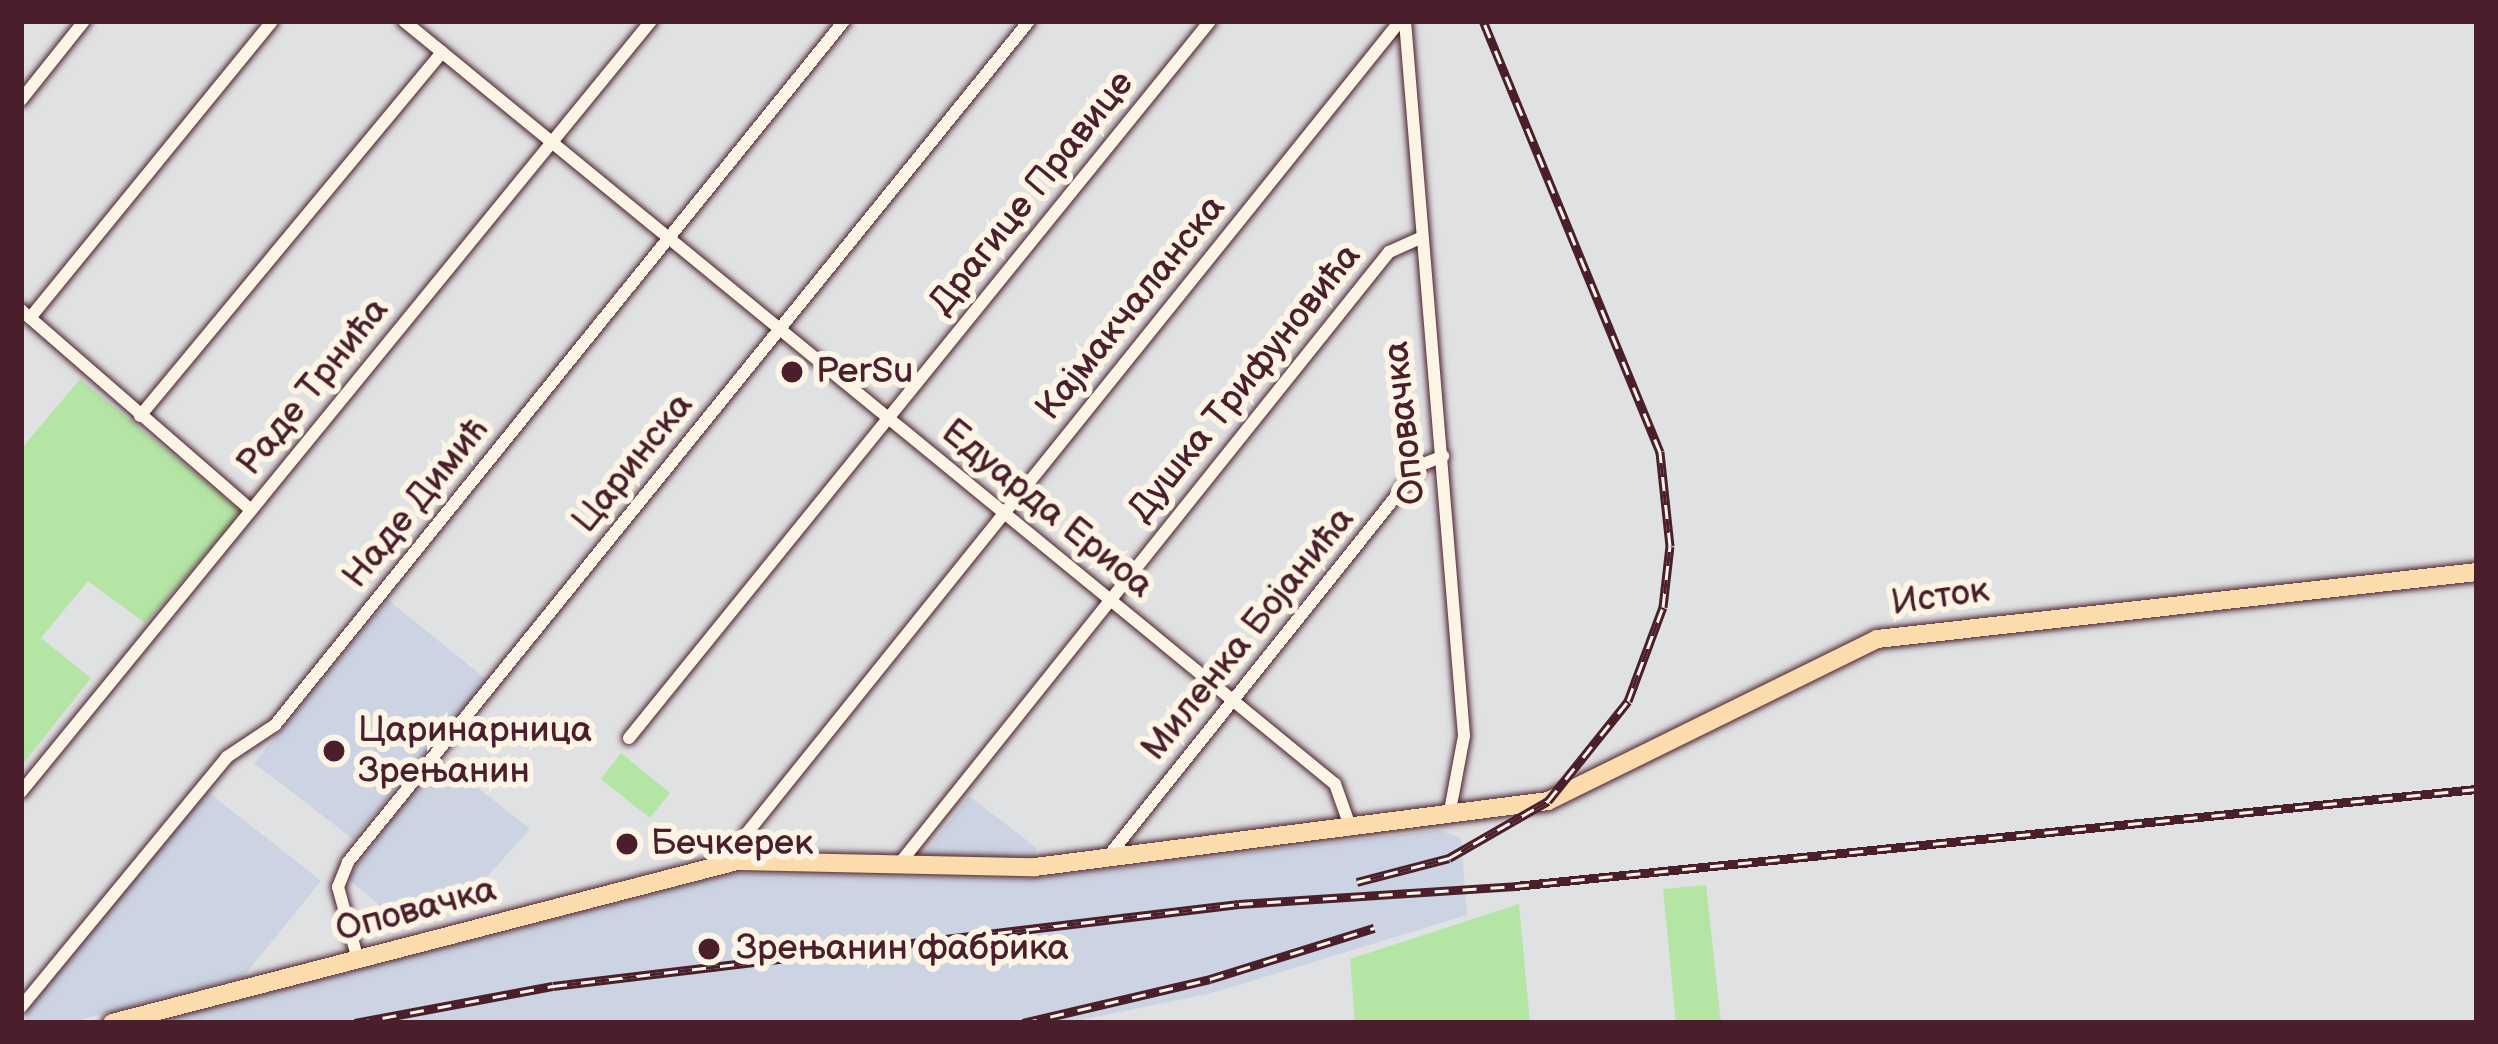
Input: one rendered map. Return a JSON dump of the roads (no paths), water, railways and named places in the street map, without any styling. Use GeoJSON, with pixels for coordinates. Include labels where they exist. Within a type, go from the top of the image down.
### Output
{"type":"FeatureCollection","features":[{"type":"Feature","properties":{"kind":"main road","name":"Исток"},"geometry":{"type":"LineString","coordinates":[[1106,859],[1449,817],[1589,786],[1823,659],[1877,639],[2477,572]]}},
{"type":"Feature","properties":{"kind":"main road","name":"Оповачка"},"geometry":{"type":"LineString","coordinates":[[112,1023],[736,861],[1034,867],[1106,859]]}},
{"type":"Feature","properties":{"kind":"street"},"geometry":{"type":"LineString","coordinates":[[21,100],[85,21]]}},
{"type":"Feature","properties":{"kind":"street"},"geometry":{"type":"LineString","coordinates":[[251,510],[26,314],[272,21]]}},
{"type":"Feature","properties":{"kind":"street","name":"Едуарда Ериоа"},"geometry":{"type":"LineString","coordinates":[[404,21],[1344,794],[1352,829]]}},
{"type":"Feature","properties":{"kind":"street","name":"Раде Трнића"},"geometry":{"type":"LineString","coordinates":[[21,792],[652,21]]}},
{"type":"Feature","properties":{"kind":"street","name":"Наде Димић"},"geometry":{"type":"LineString","coordinates":[[21,1007],[227,757],[275,725],[844,21]]}},
{"type":"Feature","properties":{"kind":"street","name":"Царинска"},"geometry":{"type":"LineString","coordinates":[[358,960],[338,887],[348,862],[1029,21]]}},
{"type":"Feature","properties":{"kind":"street","name":"Драгице Правице"},"geometry":{"type":"LineString","coordinates":[[629,738],[1210,21]]}},
{"type":"Feature","properties":{"kind":"street","name":"Оповачка"},"geometry":{"type":"LineString","coordinates":[[1402,21],[1464,736],[1449,817]]}},
{"type":"Feature","properties":{"kind":"street","name":"Кајмакчаланска"},"geometry":{"type":"LineString","coordinates":[[736,861],[746,833],[1402,21]]}},
{"type":"Feature","properties":{"kind":"street"},"geometry":{"type":"LineString","coordinates":[[140,416],[442,52]]}},
{"type":"Feature","properties":{"kind":"street","name":"Душка Трифуновића"},"geometry":{"type":"LineString","coordinates":[[900,862],[1389,252],[1421,238]]}},
{"type":"Feature","properties":{"kind":"street","name":"Миленка Бојанића"},"geometry":{"type":"LineString","coordinates":[[1106,859],[1420,465],[1443,456]]}},
{"type":"Feature","properties":{"kind":"railway"},"geometry":{"type":"LineString","coordinates":[[1357,882],[1449,858],[1548,801],[1628,701],[1663,607],[1670,546],[1660,452],[1483,21]]}},
{"type":"Feature","properties":{"kind":"railway"},"geometry":{"type":"LineString","coordinates":[[355,1023],[553,986],[1239,904],[1515,886],[2477,789]]}},
{"type":"Feature","properties":{"kind":"railway"},"geometry":{"type":"LineString","coordinates":[[1023,1023],[1210,979],[1374,928]]}},
{"type":"Feature","properties":{"kind":"place","name":"PerSu"},"geometry":{"type":"Point","coordinates":[792,372]}},
{"type":"Feature","properties":{"kind":"place","name":"Царинарница Зрењанин"},"geometry":{"type":"Point","coordinates":[334,751]}},
{"type":"Feature","properties":{"kind":"place","name":"Бечкерек"},"geometry":{"type":"Point","coordinates":[627,844]}},
{"type":"Feature","properties":{"kind":"place","name":"Зрењанин фабрика"},"geometry":{"type":"Point","coordinates":[709,949]}}]}
